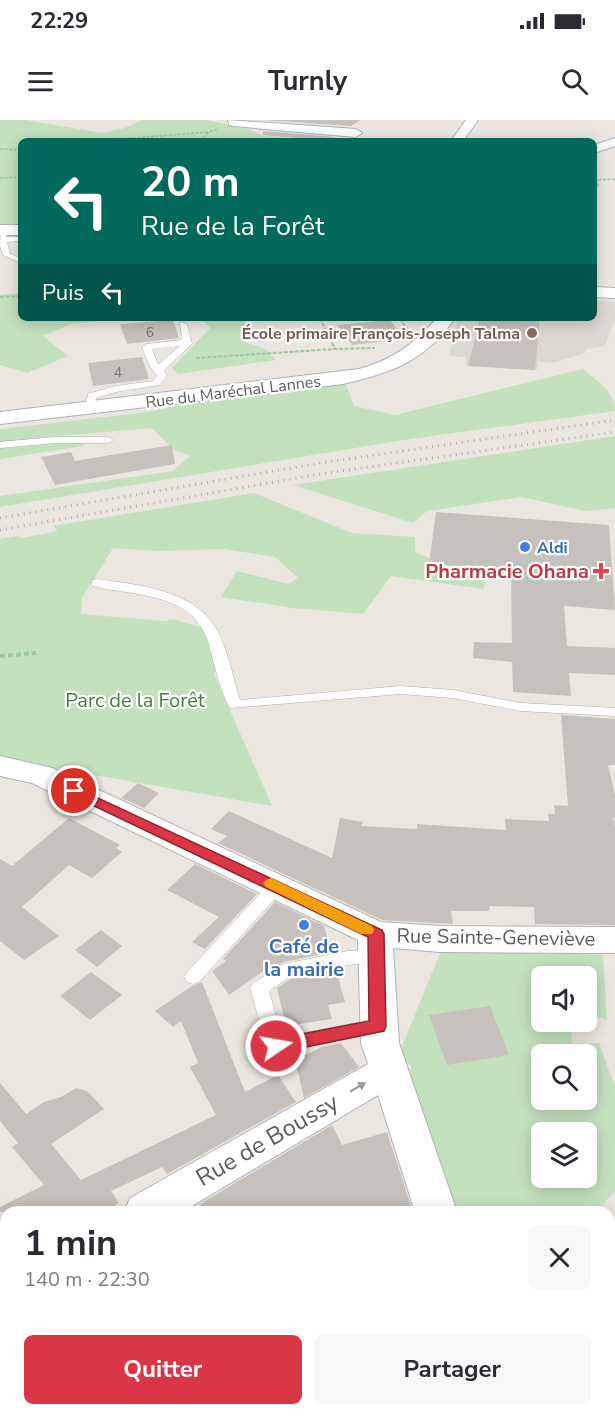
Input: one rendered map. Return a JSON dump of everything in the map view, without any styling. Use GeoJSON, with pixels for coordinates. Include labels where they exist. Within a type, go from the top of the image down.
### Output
{"type":"FeatureCollection","features":[{"type":"Feature","properties":{"kind":"street"},"geometry":{"type":"LineString","coordinates":[[460,138],[472,120]]}},
{"type":"Feature","properties":{"kind":"street"},"geometry":{"type":"LineString","coordinates":[[233,123],[356,133]]}},
{"type":"Feature","properties":{"kind":"street"},"geometry":{"type":"LineString","coordinates":[[597,148],[615,142]]}},
{"type":"Feature","properties":{"kind":"street"},"geometry":{"type":"LineString","coordinates":[[2,233],[18,230]]}},
{"type":"Feature","properties":{"kind":"street"},"geometry":{"type":"LineString","coordinates":[[597,292],[615,292]]}},
{"type":"Feature","properties":{"kind":"street","name":"Rue du Maréchal Lannes"},"geometry":{"type":"LineString","coordinates":[[0,418],[343,378],[382,369],[405,359],[424,346],[444,321]]}},
{"type":"Feature","properties":{"kind":"street"},"geometry":{"type":"LineString","coordinates":[[0,766],[41,776],[277,886],[375,945],[380,1043],[434,1206]]}},
{"type":"Feature","properties":{"kind":"street","name":"Rue Sainte-Geneviève"},"geometry":{"type":"LineString","coordinates":[[375,945],[440,939],[615,940]]}},
{"type":"Feature","properties":{"kind":"street","name":"Rue de Boussy"},"geometry":{"type":"LineString","coordinates":[[155,1206],[367,1082],[390,1072]]}},
{"type":"Feature","properties":{"kind":"lane"},"geometry":{"type":"LineString","coordinates":[[2,233],[18,238]]}},
{"type":"Feature","properties":{"kind":"lane"},"geometry":{"type":"LineString","coordinates":[[2,233],[7,255],[18,260]]}},
{"type":"Feature","properties":{"kind":"lane"},"geometry":{"type":"LineString","coordinates":[[159,369],[187,344],[183,324]]}},
{"type":"Feature","properties":{"kind":"lane"},"geometry":{"type":"LineString","coordinates":[[89,408],[91,396],[115,389],[156,383],[162,376],[154,365],[147,347],[187,342]]}},
{"type":"Feature","properties":{"kind":"lane"},"geometry":{"type":"LineString","coordinates":[[0,445],[55,440],[108,440]]}},
{"type":"Feature","properties":{"kind":"lane"},"geometry":{"type":"LineString","coordinates":[[97,584],[153,591],[201,616],[212,632],[235,705],[401,690],[453,694],[520,707],[615,712]]}},
{"type":"Feature","properties":{"kind":"lane"},"geometry":{"type":"LineString","coordinates":[[193,977],[277,886]]}},
{"type":"Feature","properties":{"kind":"lane"},"geometry":{"type":"LineString","coordinates":[[375,945],[348,958],[284,971],[259,988],[276,1046],[378,1026]]}},
{"type":"Feature","properties":{"kind":"path"},"geometry":{"type":"LineString","coordinates":[[135,138],[209,132],[233,123]]}},
{"type":"Feature","properties":{"kind":"path"},"geometry":{"type":"LineString","coordinates":[[203,138],[209,132]]}},
{"type":"Feature","properties":{"kind":"path"},"geometry":{"type":"LineString","coordinates":[[0,149],[18,150]]}},
{"type":"Feature","properties":{"kind":"path"},"geometry":{"type":"LineString","coordinates":[[0,178],[18,177]]}},
{"type":"Feature","properties":{"kind":"path"},"geometry":{"type":"LineString","coordinates":[[597,180],[615,179]]}},
{"type":"Feature","properties":{"kind":"path"},"geometry":{"type":"LineString","coordinates":[[0,297],[18,296]]}},
{"type":"Feature","properties":{"kind":"path"},"geometry":{"type":"LineString","coordinates":[[322,321],[336,350]]}},
{"type":"Feature","properties":{"kind":"path"},"geometry":{"type":"LineString","coordinates":[[172,358],[210,358],[380,348],[405,359]]}},
{"type":"Feature","properties":{"kind":"path"},"geometry":{"type":"LineString","coordinates":[[0,656],[36,653]]}},
{"type":"Feature","properties":{"kind":"shaded area","name":"École primaire François-Joseph Talma"},"geometry":{"type":"Polygon","coordinates":[[[597,301],[615,302],[615,319],[605,346],[587,349],[585,353],[552,363],[538,361],[537,370],[466,366],[466,357],[449,356],[457,321],[597,321],[597,301]]]}},
{"type":"Feature","properties":{"kind":"green space"},"geometry":{"type":"Polygon","coordinates":[[[0,120],[26,120],[102,133],[125,128],[141,120],[206,120],[248,129],[264,136],[286,138],[18,138],[18,225],[0,224],[0,120]]]}},
{"type":"Feature","properties":{"kind":"green space"},"geometry":{"type":"Polygon","coordinates":[[[18,293],[18,321],[99,321],[71,324],[43,336],[68,356],[27,373],[0,365],[0,295],[18,293]]]}},
{"type":"Feature","properties":{"kind":"green space"},"geometry":{"type":"Polygon","coordinates":[[[204,321],[244,321],[245,342],[266,349],[276,360],[178,374],[172,368],[210,328],[204,321]]]}},
{"type":"Feature","properties":{"kind":"green space"},"geometry":{"type":"Polygon","coordinates":[[[583,369],[608,392],[615,411],[403,440],[0,507],[0,496],[173,471],[190,456],[174,450],[152,428],[0,441],[0,429],[148,412],[203,400],[346,384],[354,406],[395,415],[583,369]]]}},
{"type":"Feature","properties":{"kind":"green space"},"geometry":{"type":"Polygon","coordinates":[[[615,436],[615,508],[585,511],[522,497],[427,511],[413,523],[293,485],[615,436]]]}},
{"type":"Feature","properties":{"kind":"green space"},"geometry":{"type":"Polygon","coordinates":[[[83,441],[83,446],[0,459],[0,448],[83,441]]]}},
{"type":"Feature","properties":{"kind":"green space","name":"Parc de la Forêt"},"geometry":{"type":"Polygon","coordinates":[[[254,493],[352,533],[415,537],[415,552],[486,582],[483,589],[391,576],[363,614],[292,608],[221,597],[237,571],[288,584],[298,578],[275,557],[224,549],[157,551],[113,548],[82,598],[81,614],[164,621],[171,619],[201,627],[209,645],[226,655],[214,674],[272,806],[88,774],[61,781],[0,758],[0,539],[19,536],[22,538],[58,531],[53,526],[254,493]]]}},
{"type":"Feature","properties":{"kind":"green space"},"geometry":{"type":"Polygon","coordinates":[[[443,946],[603,955],[607,1020],[597,1016],[597,966],[531,966],[531,1032],[571,1032],[572,1044],[599,1043],[615,1086],[615,1191],[601,1206],[452,1206],[407,1105],[411,1066],[398,1056],[443,946]]]}},
{"type":"Feature","properties":{"kind":"building"},"geometry":{"type":"Polygon","coordinates":[[[263,120],[361,120],[351,126],[263,120]]]}},
{"type":"Feature","properties":{"kind":"building"},"geometry":{"type":"Polygon","coordinates":[[[263,131],[335,137],[296,138],[263,135],[263,131]]]}},
{"type":"Feature","properties":{"kind":"building"},"geometry":{"type":"Polygon","coordinates":[[[173,321],[179,338],[127,344],[120,324],[173,321]]]}},
{"type":"Feature","properties":{"kind":"building"},"geometry":{"type":"Polygon","coordinates":[[[391,321],[405,339],[352,345],[337,325],[391,321]]]}},
{"type":"Feature","properties":{"kind":"building"},"geometry":{"type":"Polygon","coordinates":[[[479,321],[540,321],[535,370],[468,366],[479,321]]]}},
{"type":"Feature","properties":{"kind":"building"},"geometry":{"type":"Polygon","coordinates":[[[142,357],[149,379],[93,386],[88,363],[142,357]]]}},
{"type":"Feature","properties":{"kind":"building"},"geometry":{"type":"Polygon","coordinates":[[[172,445],[175,464],[55,485],[41,457],[71,452],[75,461],[172,445]]]}},
{"type":"Feature","properties":{"kind":"building"},"geometry":{"type":"Polygon","coordinates":[[[436,512],[609,525],[615,610],[564,606],[567,646],[615,648],[615,675],[569,673],[571,696],[513,692],[512,662],[473,658],[474,642],[512,643],[511,571],[429,564],[436,512]]]}},
{"type":"Feature","properties":{"kind":"building"},"geometry":{"type":"Polygon","coordinates":[[[561,715],[615,719],[615,765],[608,765],[615,795],[615,818],[613,818],[615,826],[615,925],[535,924],[534,907],[490,906],[489,911],[451,911],[453,924],[382,920],[218,843],[227,836],[211,829],[229,811],[332,858],[340,818],[363,822],[361,826],[417,829],[417,824],[506,830],[505,819],[549,821],[548,814],[555,814],[554,805],[568,806],[561,715]]]}},
{"type":"Feature","properties":{"kind":"building"},"geometry":{"type":"Polygon","coordinates":[[[138,783],[159,793],[144,808],[121,798],[138,783]]]}},
{"type":"Feature","properties":{"kind":"building"},"geometry":{"type":"Polygon","coordinates":[[[69,818],[120,845],[116,848],[122,852],[92,878],[69,865],[22,907],[59,936],[24,960],[0,941],[0,859],[12,866],[69,818]]]}},
{"type":"Feature","properties":{"kind":"building"},"geometry":{"type":"Polygon","coordinates":[[[195,864],[257,894],[205,949],[192,942],[219,917],[167,890],[195,864]]]}},
{"type":"Feature","properties":{"kind":"building"},"geometry":{"type":"Polygon","coordinates":[[[275,902],[324,926],[331,952],[284,962],[272,969],[271,966],[229,995],[212,971],[226,961],[223,959],[275,902]]]}},
{"type":"Feature","properties":{"kind":"building"},"geometry":{"type":"Polygon","coordinates":[[[101,930],[122,946],[97,967],[75,950],[101,930]]]}},
{"type":"Feature","properties":{"kind":"building"},"geometry":{"type":"Polygon","coordinates":[[[336,970],[345,1002],[328,1005],[332,1019],[286,1026],[277,988],[290,979],[336,970]]]}},
{"type":"Feature","properties":{"kind":"building"},"geometry":{"type":"Polygon","coordinates":[[[91,972],[122,995],[90,1020],[60,996],[91,972]]]}},
{"type":"Feature","properties":{"kind":"building"},"geometry":{"type":"Polygon","coordinates":[[[202,982],[245,1092],[278,1075],[296,1102],[167,1174],[162,1167],[111,1191],[119,1203],[114,1206],[2,1206],[44,1185],[12,1147],[18,1143],[0,1121],[0,1083],[26,1114],[44,1102],[61,1097],[76,1088],[87,1091],[104,1109],[51,1144],[81,1180],[216,1115],[190,1067],[198,1063],[181,1021],[173,1027],[155,1011],[192,986],[202,982]]]}},
{"type":"Feature","properties":{"kind":"building"},"geometry":{"type":"Polygon","coordinates":[[[490,1006],[509,1055],[447,1065],[429,1015],[490,1006]]]}},
{"type":"Feature","properties":{"kind":"building"},"geometry":{"type":"Polygon","coordinates":[[[341,1043],[359,1067],[304,1098],[295,1060],[322,1047],[341,1043]]]}},
{"type":"Feature","properties":{"kind":"building"},"geometry":{"type":"Polygon","coordinates":[[[332,1125],[342,1145],[387,1132],[411,1206],[201,1206],[200,1204],[332,1125]]]}},
{"type":"Feature","properties":{"kind":"railway"},"geometry":{"type":"LineString","coordinates":[[0,518],[320,463],[615,420]]}},
{"type":"Feature","properties":{"kind":"railway"},"geometry":{"type":"LineString","coordinates":[[0,530],[320,474],[615,432]]}},
{"type":"Feature","properties":{"kind":"slow traffic"},"geometry":{"type":"LineString","coordinates":[[271,883],[366,930]]}},
{"type":"Feature","properties":{"kind":"place","name":"École primaire François-Joseph Talma"},"geometry":{"type":"Point","coordinates":[532,333]}},
{"type":"Feature","properties":{"kind":"place","name":"Aldi"},"geometry":{"type":"Point","coordinates":[525,547]}},
{"type":"Feature","properties":{"kind":"place","name":"Pharmacie Ohana"},"geometry":{"type":"Point","coordinates":[601,571]}},
{"type":"Feature","properties":{"kind":"place","name":"Café de la mairie"},"geometry":{"type":"Point","coordinates":[304,925]}},
{"type":"Feature","properties":{"kind":"route"},"geometry":{"type":"LineString","coordinates":[[74,791],[376,934],[378,1026],[276,1046]]}}]}
